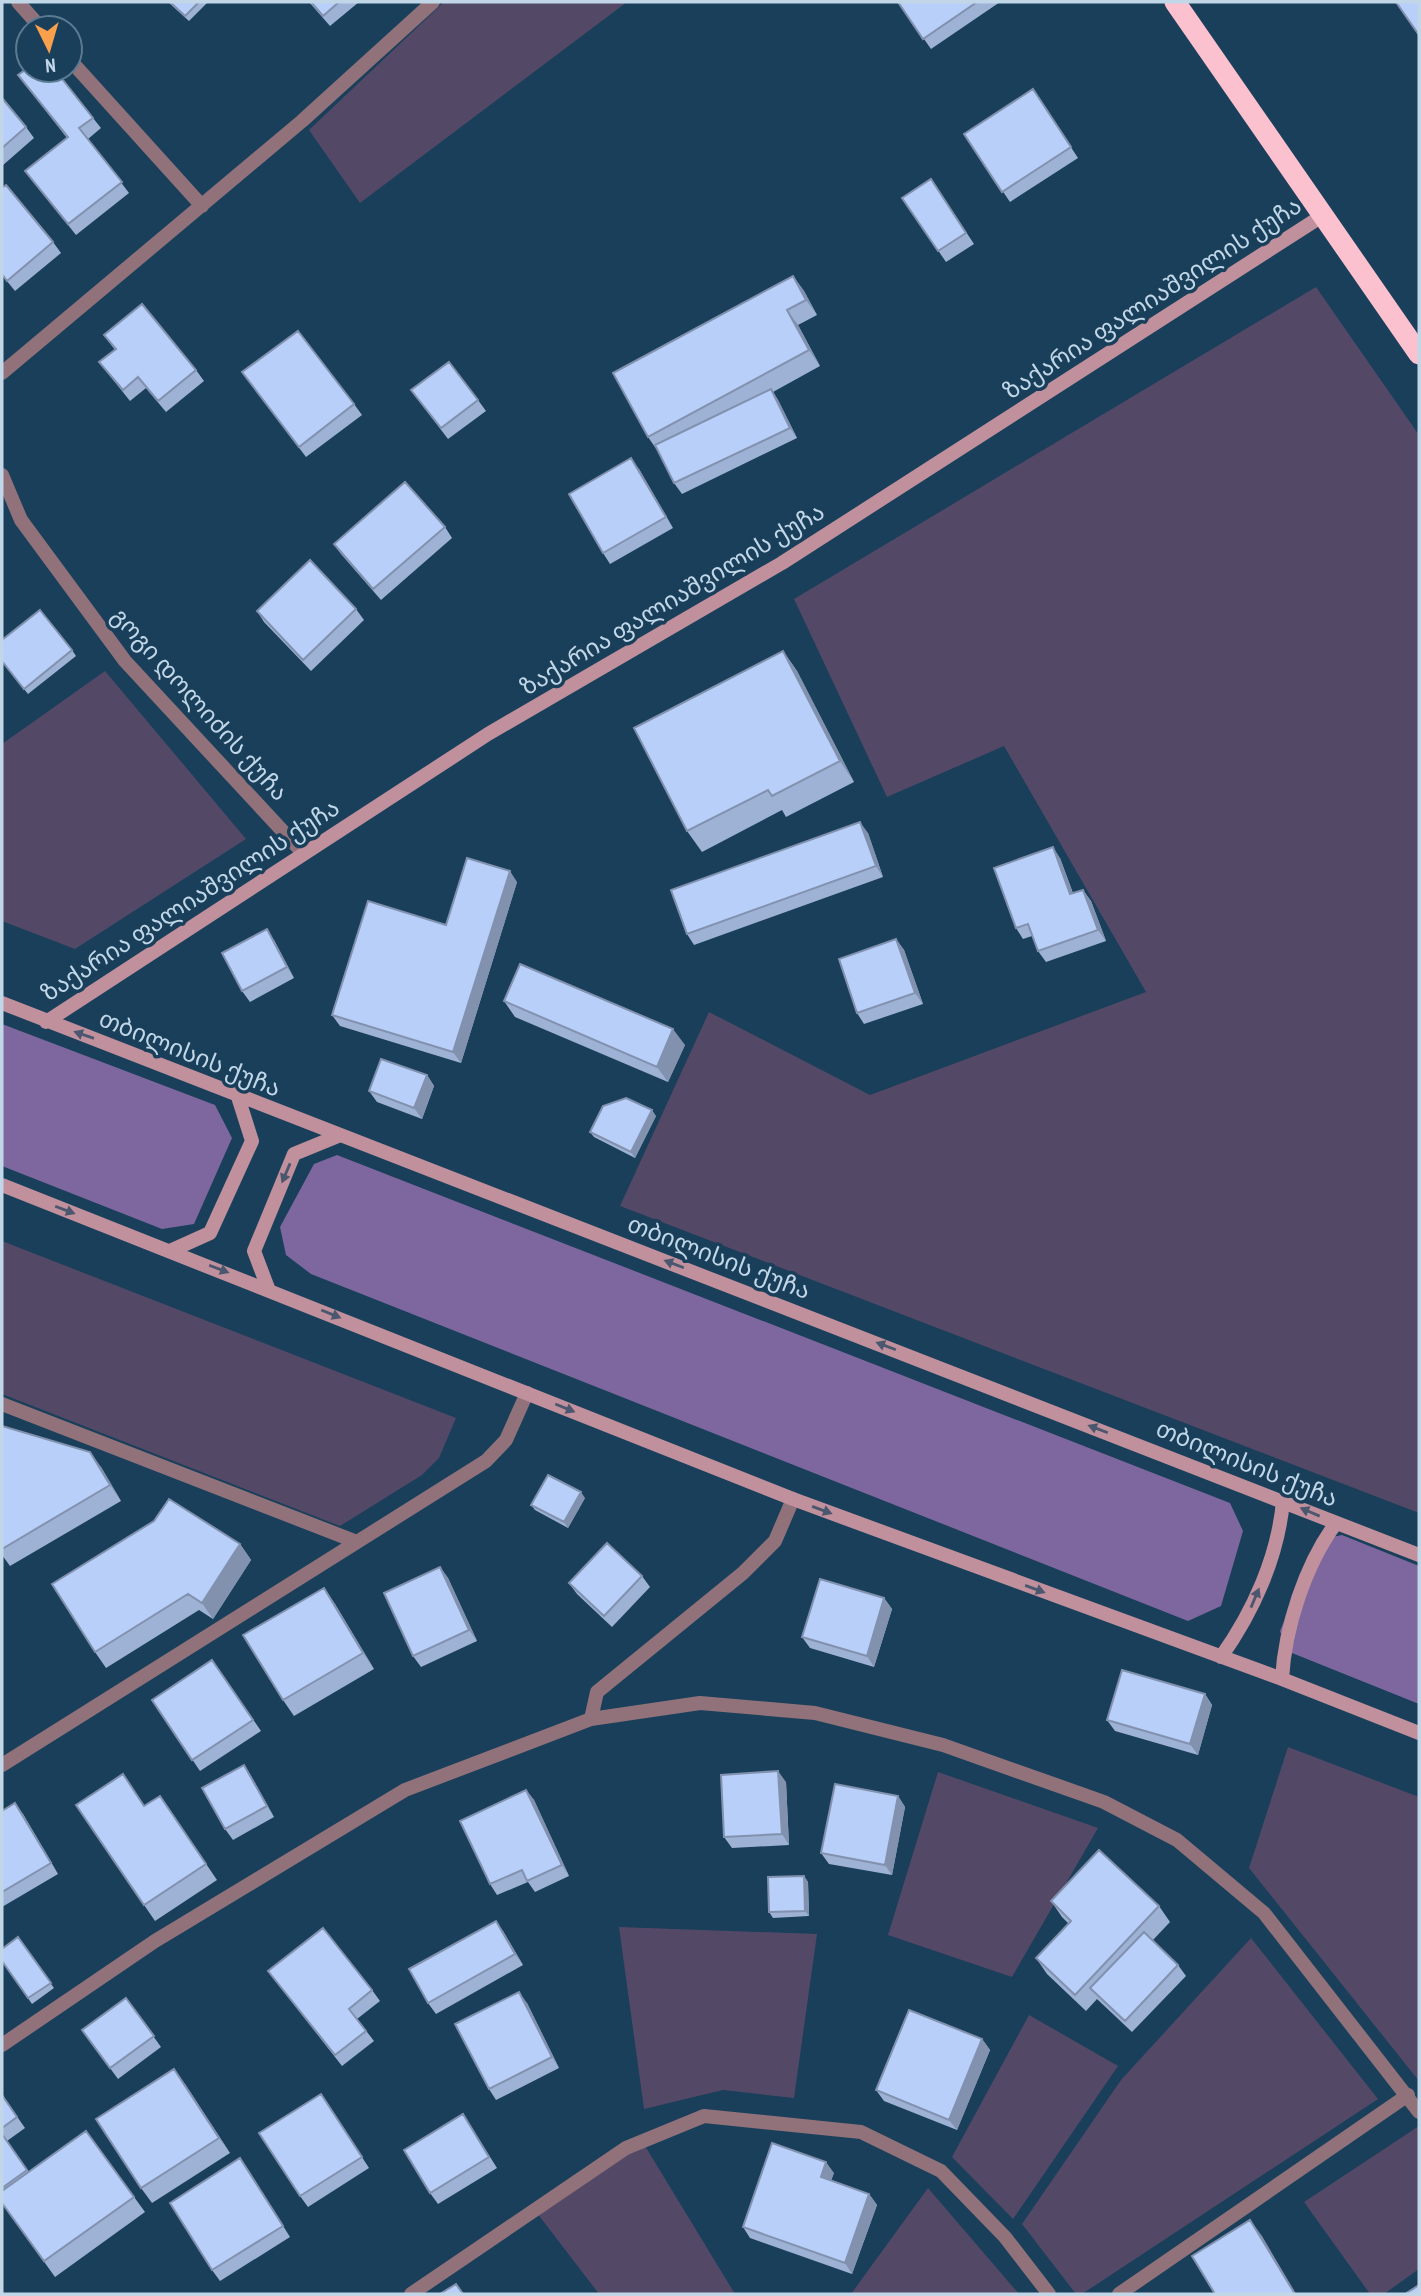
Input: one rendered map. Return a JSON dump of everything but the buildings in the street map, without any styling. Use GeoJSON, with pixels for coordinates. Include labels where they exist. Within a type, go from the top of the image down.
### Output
{"type":"FeatureCollection","features":[{"type":"Feature","properties":{"kind":"highway"},"geometry":{"type":"LineString","coordinates":[[1175,2],[1419,354]]}},
{"type":"Feature","properties":{"kind":"main road","name":"ზაქარია ფალიაშვილის ქუჩა"},"geometry":{"type":"LineString","coordinates":[[46,1022],[303,852],[488,734],[782,563],[1322,216]]}},
{"type":"Feature","properties":{"kind":"main road","name":"თბილისის ქუჩა"},"geometry":{"type":"LineString","coordinates":[[2,1003],[1419,1555]]}},
{"type":"Feature","properties":{"kind":"main road"},"geometry":{"type":"LineString","coordinates":[[170,1251],[210,1233],[252,1141],[239,1097]]}},
{"type":"Feature","properties":{"kind":"main road"},"geometry":{"type":"LineString","coordinates":[[268,1288],[254,1251],[294,1154],[338,1136]]}},
{"type":"Feature","properties":{"kind":"main road"},"geometry":{"type":"LineString","coordinates":[[2,1185],[268,1288],[793,1499],[1282,1679],[1419,1733]]}},
{"type":"Feature","properties":{"kind":"main road"},"geometry":{"type":"LineString","coordinates":[[1221,1657],[1243,1626],[1263,1580],[1280,1527],[1283,1501]]}},
{"type":"Feature","properties":{"kind":"main road"},"geometry":{"type":"LineString","coordinates":[[1282,1679],[1284,1647],[1301,1595],[1321,1544],[1336,1523]]}},
{"type":"Feature","properties":{"kind":"street"},"geometry":{"type":"LineString","coordinates":[[2,373],[302,121],[433,2]]}},
{"type":"Feature","properties":{"kind":"street"},"geometry":{"type":"LineString","coordinates":[[84,75],[202,206]]}},
{"type":"Feature","properties":{"kind":"street","name":"გოგი დოლიძის ქუჩა"},"geometry":{"type":"LineString","coordinates":[[2,475],[21,520],[125,661],[303,852]]}},
{"type":"Feature","properties":{"kind":"street"},"geometry":{"type":"LineString","coordinates":[[2,1765],[486,1461],[506,1440],[527,1393]]}},
{"type":"Feature","properties":{"kind":"street"},"geometry":{"type":"LineString","coordinates":[[2,1404],[357,1542]]}},
{"type":"Feature","properties":{"kind":"street"},"geometry":{"type":"LineString","coordinates":[[591,1719],[597,1692],[743,1573],[775,1541],[793,1499]]}},
{"type":"Feature","properties":{"kind":"street"},"geometry":{"type":"LineString","coordinates":[[2,2045],[155,1941],[405,1790],[591,1719],[701,1703],[815,1713],[943,1745],[1104,1801],[1177,1840],[1264,1913],[1419,2112]]}},
{"type":"Feature","properties":{"kind":"street"},"geometry":{"type":"LineString","coordinates":[[1119,2294],[1408,2095]]}},
{"type":"Feature","properties":{"kind":"street"},"geometry":{"type":"LineString","coordinates":[[411,2294],[625,2148],[704,2116],[861,2132],[941,2171],[1005,2237],[1049,2294]]}},
{"type":"Feature","properties":{"kind":"shaded area"},"geometry":{"type":"Polygon","coordinates":[[[444,2],[627,2],[360,203],[309,130],[444,2]]]}},
{"type":"Feature","properties":{"kind":"shaded area"},"geometry":{"type":"Polygon","coordinates":[[[1316,287],[1419,435],[1419,1513],[620,1206],[709,1012],[870,1095],[1146,992],[1004,746],[887,797],[794,599],[1316,287]]]}},
{"type":"Feature","properties":{"kind":"shaded area"},"geometry":{"type":"Polygon","coordinates":[[[105,671],[246,839],[75,949],[2,921],[2,744],[105,671]]]}},
{"type":"Feature","properties":{"kind":"shaded area"},"geometry":{"type":"Polygon","coordinates":[[[2,1024],[215,1105],[232,1138],[194,1224],[162,1229],[2,1166],[2,1024]]]}},
{"type":"Feature","properties":{"kind":"shaded area"},"geometry":{"type":"Polygon","coordinates":[[[337,1155],[1230,1503],[1243,1531],[1221,1606],[1188,1621],[311,1274],[286,1255],[280,1227],[314,1164],[337,1155]]]}},
{"type":"Feature","properties":{"kind":"shaded area"},"geometry":{"type":"Polygon","coordinates":[[[2,1241],[456,1418],[439,1458],[422,1475],[340,1526],[2,1394],[2,1241]]]}},
{"type":"Feature","properties":{"kind":"shaded area"},"geometry":{"type":"Polygon","coordinates":[[[1342,1535],[1419,1566],[1419,1704],[1287,1651],[1280,1631],[1317,1540],[1342,1535]]]}},
{"type":"Feature","properties":{"kind":"shaded area"},"geometry":{"type":"Polygon","coordinates":[[[1288,1747],[1419,1797],[1419,2081],[1249,1868],[1288,1747]]]}},
{"type":"Feature","properties":{"kind":"shaded area"},"geometry":{"type":"Polygon","coordinates":[[[938,1772],[1098,1828],[1012,1977],[888,1935],[938,1772]]]}},
{"type":"Feature","properties":{"kind":"shaded area"},"geometry":{"type":"Polygon","coordinates":[[[619,1927],[817,1934],[794,2098],[723,2090],[644,2109],[619,1927]]]}},
{"type":"Feature","properties":{"kind":"shaded area"},"geometry":{"type":"Polygon","coordinates":[[[1251,1938],[1378,2099],[1082,2294],[1076,2294],[1022,2224],[1121,2080],[1251,1938]]]}},
{"type":"Feature","properties":{"kind":"shaded area"},"geometry":{"type":"Polygon","coordinates":[[[1029,2015],[1118,2066],[1013,2219],[952,2157],[1029,2015]]]}},
{"type":"Feature","properties":{"kind":"shaded area"},"geometry":{"type":"Polygon","coordinates":[[[1419,2126],[1419,2269],[1384,2294],[1370,2294],[1304,2202],[1419,2126]]]}},
{"type":"Feature","properties":{"kind":"shaded area"},"geometry":{"type":"Polygon","coordinates":[[[642,2141],[735,2294],[599,2294],[537,2213],[642,2141]]]}},
{"type":"Feature","properties":{"kind":"shaded area"},"geometry":{"type":"Polygon","coordinates":[[[928,2188],[1019,2294],[851,2294],[928,2188]]]}}]}
